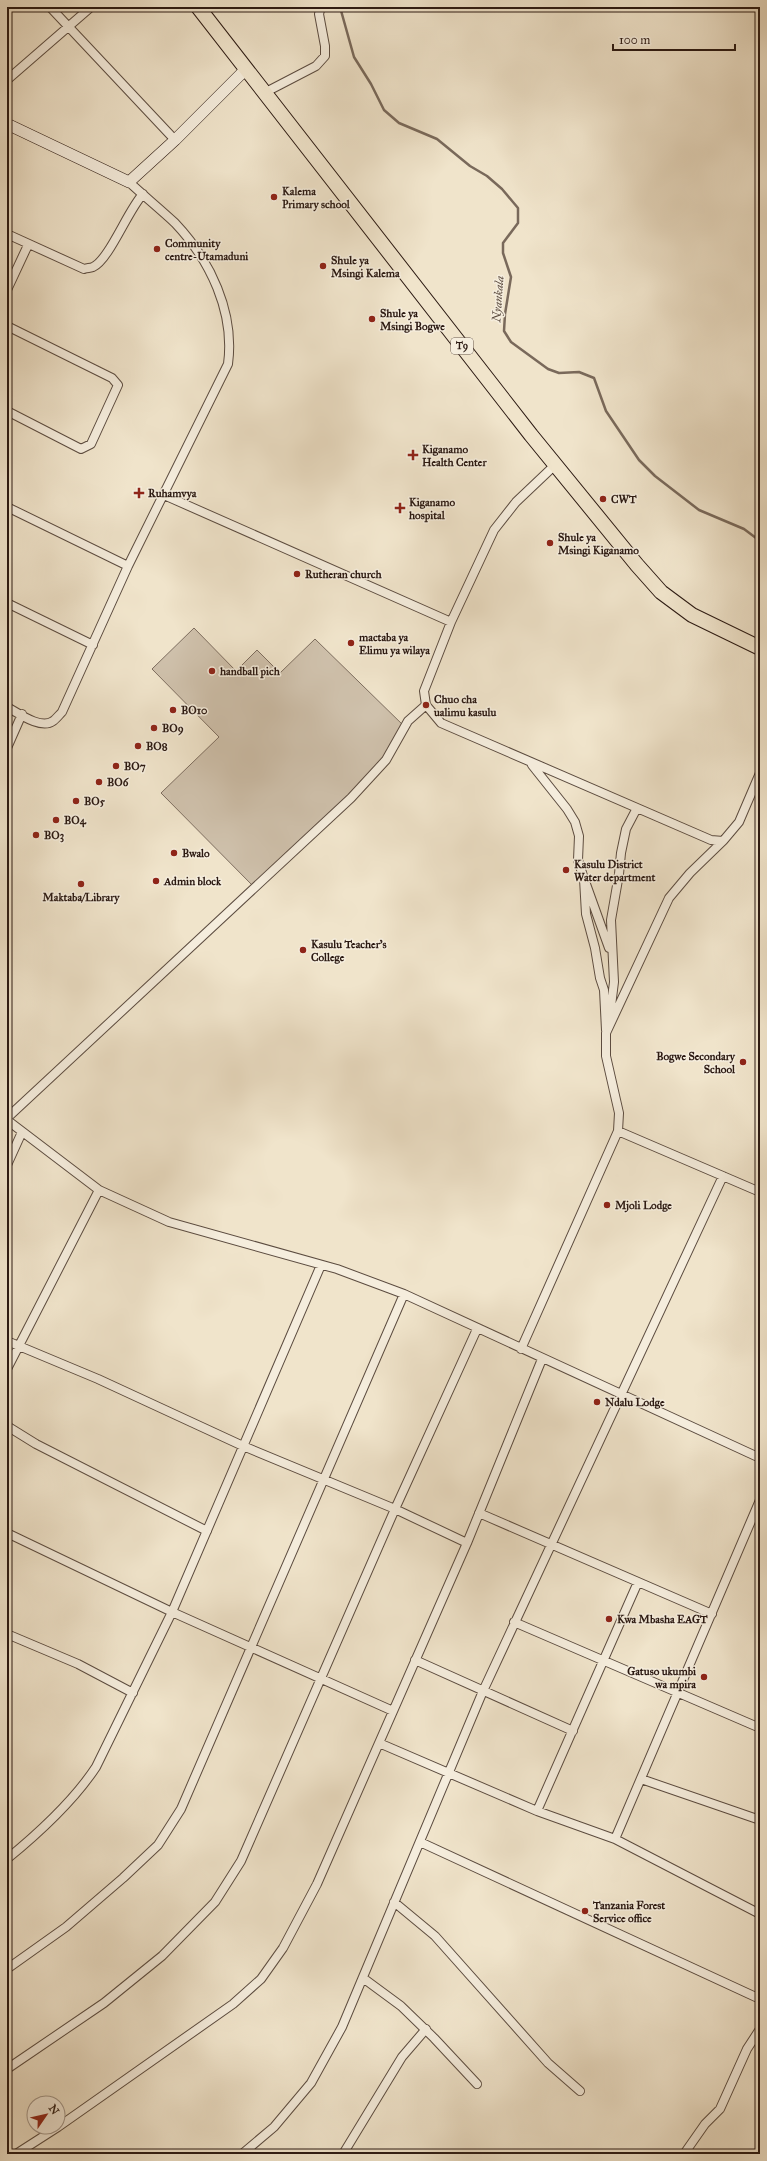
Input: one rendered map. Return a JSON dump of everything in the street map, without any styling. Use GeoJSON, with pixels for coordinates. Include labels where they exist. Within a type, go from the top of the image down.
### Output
{"type":"FeatureCollection","features":[{"type":"Feature","properties":{"kind":"highway","name":"T9"},"geometry":{"type":"LineString","coordinates":[[198,7],[555,465],[662,592],[692,615],[760,648]]}},
{"type":"Feature","properties":{"kind":"street"},"geometry":{"type":"LineString","coordinates":[[50,7],[175,140]]}},
{"type":"Feature","properties":{"kind":"street"},"geometry":{"type":"LineString","coordinates":[[7,80],[91,7]]}},
{"type":"Feature","properties":{"kind":"street"},"geometry":{"type":"LineString","coordinates":[[264,93],[316,66],[325,56],[326,46],[319,14],[321,7]]}},
{"type":"Feature","properties":{"kind":"street"},"geometry":{"type":"LineString","coordinates":[[129,182],[175,140],[246,69]]}},
{"type":"Feature","properties":{"kind":"street"},"geometry":{"type":"LineString","coordinates":[[7,124],[129,182],[175,224],[206,263],[222,300],[230,345],[228,364],[128,566],[62,712],[53,722],[45,724],[7,707]]}},
{"type":"Feature","properties":{"kind":"street"},"geometry":{"type":"LineString","coordinates":[[7,234],[28,245],[84,269],[94,267],[108,252],[134,203],[143,194]]}},
{"type":"Feature","properties":{"kind":"street"},"geometry":{"type":"LineString","coordinates":[[7,290],[28,245]]}},
{"type":"Feature","properties":{"kind":"street"},"geometry":{"type":"LineString","coordinates":[[7,326],[112,378],[118,385],[91,444],[82,449],[7,412]]}},
{"type":"Feature","properties":{"kind":"street"},"geometry":{"type":"LineString","coordinates":[[555,465],[516,502],[494,530],[451,622],[424,691],[426,705],[441,723],[711,840],[723,841]]}},
{"type":"Feature","properties":{"kind":"street"},"geometry":{"type":"LineString","coordinates":[[164,495],[451,622]]}},
{"type":"Feature","properties":{"kind":"street"},"geometry":{"type":"LineString","coordinates":[[7,507],[128,566]]}},
{"type":"Feature","properties":{"kind":"street"},"geometry":{"type":"LineString","coordinates":[[7,603],[92,645]]}},
{"type":"Feature","properties":{"kind":"street"},"geometry":{"type":"LineString","coordinates":[[426,705],[408,721],[386,760],[351,798],[7,1119],[99,1190],[169,1222],[337,1269],[404,1294],[620,1395],[760,1458]]}},
{"type":"Feature","properties":{"kind":"street"},"geometry":{"type":"LineString","coordinates":[[7,748],[22,714]]}},
{"type":"Feature","properties":{"kind":"street"},"geometry":{"type":"LineString","coordinates":[[527,760],[538,771],[575,822],[579,836],[578,860],[596,909],[606,942],[612,952]]}},
{"type":"Feature","properties":{"kind":"street"},"geometry":{"type":"LineString","coordinates":[[606,1033],[669,898],[690,873],[723,841],[739,822],[760,773]]}},
{"type":"Feature","properties":{"kind":"street"},"geometry":{"type":"LineString","coordinates":[[606,1022],[611,1006],[614,982],[610,930],[626,829],[636,808]]}},
{"type":"Feature","properties":{"kind":"street"},"geometry":{"type":"LineString","coordinates":[[521,1349],[618,1131],[619,1113],[606,1056],[604,990],[586,914],[584,879]]}},
{"type":"Feature","properties":{"kind":"street"},"geometry":{"type":"LineString","coordinates":[[618,1131],[760,1192]]}},
{"type":"Feature","properties":{"kind":"street"},"geometry":{"type":"LineString","coordinates":[[7,1165],[22,1132]]}},
{"type":"Feature","properties":{"kind":"street"},"geometry":{"type":"LineString","coordinates":[[242,2154],[274,2127],[311,2083],[342,2028],[449,1774],[482,1691],[723,1176]]}},
{"type":"Feature","properties":{"kind":"street"},"geometry":{"type":"LineString","coordinates":[[7,1368],[99,1190]]}},
{"type":"Feature","properties":{"kind":"street"},"geometry":{"type":"LineString","coordinates":[[7,1859],[37,1834],[84,1786],[96,1767],[172,1612],[321,1265]]}},
{"type":"Feature","properties":{"kind":"street"},"geometry":{"type":"LineString","coordinates":[[7,1969],[66,1927],[158,1845],[181,1809],[404,1294]]}},
{"type":"Feature","properties":{"kind":"street"},"geometry":{"type":"LineString","coordinates":[[7,2069],[104,2003],[162,1956],[215,1902],[241,1861],[395,1509],[477,1329]]}},
{"type":"Feature","properties":{"kind":"street"},"geometry":{"type":"LineString","coordinates":[[7,1341],[18,1347],[98,1379],[243,1446],[395,1509],[466,1542]]}},
{"type":"Feature","properties":{"kind":"street"},"geometry":{"type":"LineString","coordinates":[[66,2121],[233,2004],[261,1979],[283,1948],[317,1884],[479,1513],[542,1359]]}},
{"type":"Feature","properties":{"kind":"street"},"geometry":{"type":"LineString","coordinates":[[7,1426],[36,1444],[207,1531]]}},
{"type":"Feature","properties":{"kind":"street"},"geometry":{"type":"LineString","coordinates":[[615,1839],[679,1693],[760,1500]]}},
{"type":"Feature","properties":{"kind":"street"},"geometry":{"type":"LineString","coordinates":[[479,1513],[712,1614]]}},
{"type":"Feature","properties":{"kind":"street"},"geometry":{"type":"LineString","coordinates":[[7,1533],[250,1648],[393,1711]]}},
{"type":"Feature","properties":{"kind":"street"},"geometry":{"type":"LineString","coordinates":[[536,1811],[573,1731],[638,1582]]}},
{"type":"Feature","properties":{"kind":"street"},"geometry":{"type":"LineString","coordinates":[[514,1622],[760,1728]]}},
{"type":"Feature","properties":{"kind":"street"},"geometry":{"type":"LineString","coordinates":[[7,1634],[78,1664],[133,1693]]}},
{"type":"Feature","properties":{"kind":"street"},"geometry":{"type":"LineString","coordinates":[[415,1660],[573,1731]]}},
{"type":"Feature","properties":{"kind":"street"},"geometry":{"type":"LineString","coordinates":[[379,1743],[536,1811],[615,1839],[760,1914]]}},
{"type":"Feature","properties":{"kind":"street"},"geometry":{"type":"LineString","coordinates":[[641,1779],[760,1820]]}},
{"type":"Feature","properties":{"kind":"street"},"geometry":{"type":"LineString","coordinates":[[420,1842],[760,1999]]}},
{"type":"Feature","properties":{"kind":"street"},"geometry":{"type":"LineString","coordinates":[[394,1902],[435,1936],[548,2063],[580,2091]]}},
{"type":"Feature","properties":{"kind":"street"},"geometry":{"type":"LineString","coordinates":[[363,1978],[401,2006],[426,2029],[477,2084]]}},
{"type":"Feature","properties":{"kind":"street"},"geometry":{"type":"LineString","coordinates":[[343,2154],[402,2057],[426,2029]]}},
{"type":"Feature","properties":{"kind":"street"},"geometry":{"type":"LineString","coordinates":[[684,2154],[705,2124],[720,2109],[747,2048],[760,2029]]}},
{"type":"Feature","properties":{"kind":"street"},"geometry":{"type":"LineString","coordinates":[[16,2154],[46,2135]]}},
{"type":"Feature","properties":{"kind":"shaded area"},"geometry":{"type":"Polygon","coordinates":[[[194,628],[236,671],[257,650],[280,673],[315,639],[405,727],[388,756],[254,887],[161,793],[219,737],[152,669],[194,628]]]}},
{"type":"Feature","properties":{"kind":"waterway","name":"Nyankala"},"geometry":{"type":"LineString","coordinates":[[340,7],[354,57],[371,84],[384,110],[399,123],[437,139],[470,166],[487,176],[502,189],[518,208],[518,223],[503,243],[503,253],[511,277],[504,331],[511,342],[548,369],[559,373],[579,372],[594,378],[606,411],[639,460],[655,476],[699,510],[744,529],[760,541]]}},
{"type":"Feature","properties":{"kind":"place","name":"Kalema Primary school"},"geometry":{"type":"Point","coordinates":[274,197]}},
{"type":"Feature","properties":{"kind":"place","name":"Community centre-Utamaduni"},"geometry":{"type":"Point","coordinates":[157,249]}},
{"type":"Feature","properties":{"kind":"place","name":"Shule ya Msingi Kalema"},"geometry":{"type":"Point","coordinates":[323,266]}},
{"type":"Feature","properties":{"kind":"place","name":"Shule ya Msingi Bogwe"},"geometry":{"type":"Point","coordinates":[372,319]}},
{"type":"Feature","properties":{"kind":"place","name":"Kiganamo Health Center"},"geometry":{"type":"Point","coordinates":[413,455]}},
{"type":"Feature","properties":{"kind":"place","name":"Ruhamvya"},"geometry":{"type":"Point","coordinates":[139,493]}},
{"type":"Feature","properties":{"kind":"place","name":"CWT"},"geometry":{"type":"Point","coordinates":[603,499]}},
{"type":"Feature","properties":{"kind":"place","name":"Kiganamo hospital"},"geometry":{"type":"Point","coordinates":[400,508]}},
{"type":"Feature","properties":{"kind":"place","name":"Shule ya Msingi Kiganamo"},"geometry":{"type":"Point","coordinates":[550,543]}},
{"type":"Feature","properties":{"kind":"place","name":"Rutheran church"},"geometry":{"type":"Point","coordinates":[297,574]}},
{"type":"Feature","properties":{"kind":"place","name":"mactaba ya Elimu ya wilaya"},"geometry":{"type":"Point","coordinates":[351,643]}},
{"type":"Feature","properties":{"kind":"place","name":"handball pich"},"geometry":{"type":"Point","coordinates":[212,671]}},
{"type":"Feature","properties":{"kind":"place","name":"Chuo cha ualimu kasulu"},"geometry":{"type":"Point","coordinates":[426,705]}},
{"type":"Feature","properties":{"kind":"place","name":"BO10"},"geometry":{"type":"Point","coordinates":[173,710]}},
{"type":"Feature","properties":{"kind":"place","name":"BO9"},"geometry":{"type":"Point","coordinates":[154,728]}},
{"type":"Feature","properties":{"kind":"place","name":"BO8"},"geometry":{"type":"Point","coordinates":[138,746]}},
{"type":"Feature","properties":{"kind":"place","name":"BO7"},"geometry":{"type":"Point","coordinates":[116,766]}},
{"type":"Feature","properties":{"kind":"place","name":"BO6"},"geometry":{"type":"Point","coordinates":[99,782]}},
{"type":"Feature","properties":{"kind":"place","name":"BO5"},"geometry":{"type":"Point","coordinates":[76,801]}},
{"type":"Feature","properties":{"kind":"place","name":"BO4"},"geometry":{"type":"Point","coordinates":[56,820]}},
{"type":"Feature","properties":{"kind":"place","name":"BO3"},"geometry":{"type":"Point","coordinates":[36,835]}},
{"type":"Feature","properties":{"kind":"place","name":"Bwalo"},"geometry":{"type":"Point","coordinates":[174,853]}},
{"type":"Feature","properties":{"kind":"place","name":"Kasulu District Water department"},"geometry":{"type":"Point","coordinates":[566,870]}},
{"type":"Feature","properties":{"kind":"place","name":"Admin block"},"geometry":{"type":"Point","coordinates":[156,881]}},
{"type":"Feature","properties":{"kind":"place","name":"Maktaba/Library"},"geometry":{"type":"Point","coordinates":[81,884]}},
{"type":"Feature","properties":{"kind":"place","name":"Kasulu Teacher's College"},"geometry":{"type":"Point","coordinates":[303,950]}},
{"type":"Feature","properties":{"kind":"place","name":"Bogwe Secondary School"},"geometry":{"type":"Point","coordinates":[743,1062]}},
{"type":"Feature","properties":{"kind":"place","name":"Mjoli Lodge"},"geometry":{"type":"Point","coordinates":[607,1205]}},
{"type":"Feature","properties":{"kind":"place","name":"Ndalu Lodge"},"geometry":{"type":"Point","coordinates":[597,1402]}},
{"type":"Feature","properties":{"kind":"place","name":"Kwa Mbasha EAGT"},"geometry":{"type":"Point","coordinates":[609,1619]}},
{"type":"Feature","properties":{"kind":"place","name":"Gatuso ukumbi wa mpira"},"geometry":{"type":"Point","coordinates":[704,1677]}},
{"type":"Feature","properties":{"kind":"place","name":"Tanzania Forest Service office"},"geometry":{"type":"Point","coordinates":[585,1911]}}]}
